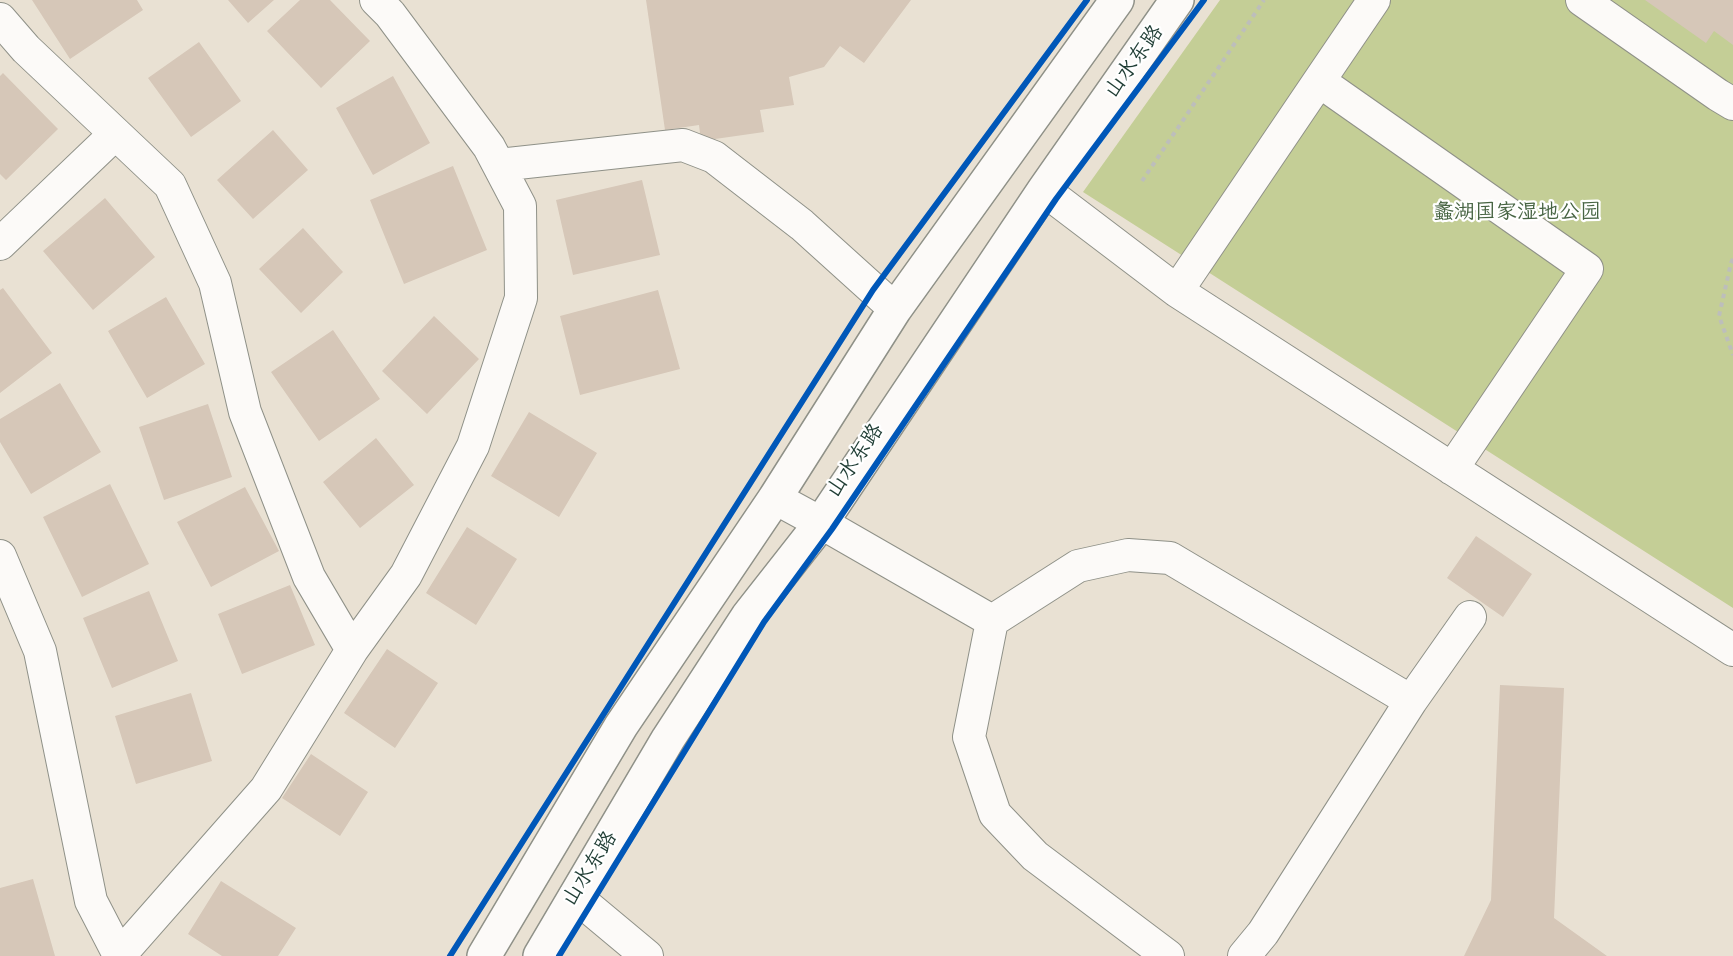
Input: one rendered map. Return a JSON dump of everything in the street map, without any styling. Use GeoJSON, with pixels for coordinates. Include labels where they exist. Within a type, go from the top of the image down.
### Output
{"type":"FeatureCollection","features":[{"type":"Feature","properties":{"kind":"highway"},"geometry":{"type":"LineString","coordinates":[[484,956],[621,726],[775,498],[895,309],[1117,0]]}},
{"type":"Feature","properties":{"kind":"highway","name":"山水东路"},"geometry":{"type":"LineString","coordinates":[[540,956],[668,738],[748,616],[821,523],[1044,190],[1177,0]]}},
{"type":"Feature","properties":{"kind":"street"},"geometry":{"type":"LineString","coordinates":[[0,556],[40,651],[91,901],[119,956],[266,789],[352,650],[406,575],[473,447],[520,298],[520,206],[489,147],[390,14],[376,0]]}},
{"type":"Feature","properties":{"kind":"street"},"geometry":{"type":"LineString","coordinates":[[1177,291],[1374,0]]}},
{"type":"Feature","properties":{"kind":"street"},"geometry":{"type":"LineString","coordinates":[[1582,0],[1733,104]]}},
{"type":"Feature","properties":{"kind":"street"},"geometry":{"type":"LineString","coordinates":[[0,20],[26,50],[170,185],[215,283],[245,412],[309,577],[352,650]]}},
{"type":"Feature","properties":{"kind":"street"},"geometry":{"type":"LineString","coordinates":[[1319,81],[1587,268],[1452,469]]}},
{"type":"Feature","properties":{"kind":"street"},"geometry":{"type":"LineString","coordinates":[[0,244],[115,134]]}},
{"type":"Feature","properties":{"kind":"street"},"geometry":{"type":"LineString","coordinates":[[499,165],[683,145],[714,158],[793,219],[895,309]]}},
{"type":"Feature","properties":{"kind":"street"},"geometry":{"type":"LineString","coordinates":[[1044,190],[1177,291],[1733,650]]}},
{"type":"Feature","properties":{"kind":"street"},"geometry":{"type":"LineString","coordinates":[[775,498],[992,621]]}},
{"type":"Feature","properties":{"kind":"street"},"geometry":{"type":"LineString","coordinates":[[1168,956],[1035,856],[995,814],[969,737],[992,621],[1078,566],[1128,555],[1170,558],[1411,701]]}},
{"type":"Feature","properties":{"kind":"street"},"geometry":{"type":"LineString","coordinates":[[1244,956],[1263,933],[1411,701],[1470,616]]}},
{"type":"Feature","properties":{"kind":"street"},"geometry":{"type":"LineString","coordinates":[[574,896],[647,956]]}},
{"type":"Feature","properties":{"kind":"path"},"geometry":{"type":"LineString","coordinates":[[1142,181],[1264,0]]}},
{"type":"Feature","properties":{"kind":"path"},"geometry":{"type":"LineString","coordinates":[[1733,259],[1719,316],[1733,355]]}},
{"type":"Feature","properties":{"kind":"green space","name":"蠡湖国家湿地公园"},"geometry":{"type":"Polygon","coordinates":[[[1220,0],[1733,0],[1733,608],[1083,192],[1220,0]]]}},
{"type":"Feature","properties":{"kind":"building"},"geometry":{"type":"Polygon","coordinates":[[[32,0],[137,0],[143,10],[70,59],[32,0]]]}},
{"type":"Feature","properties":{"kind":"building"},"geometry":{"type":"Polygon","coordinates":[[[228,0],[274,0],[248,23],[228,0]]]}},
{"type":"Feature","properties":{"kind":"building"},"geometry":{"type":"Polygon","coordinates":[[[300,0],[330,0],[370,41],[321,88],[267,31],[300,0]]]}},
{"type":"Feature","properties":{"kind":"building"},"geometry":{"type":"Polygon","coordinates":[[[646,0],[911,0],[864,63],[840,46],[824,67],[789,77],[794,105],[760,110],[764,132],[701,141],[699,125],[665,130],[646,0]]]}},
{"type":"Feature","properties":{"kind":"building"},"geometry":{"type":"Polygon","coordinates":[[[1645,0],[1733,0],[1733,45],[1714,31],[1706,43],[1645,0]]]}},
{"type":"Feature","properties":{"kind":"building"},"geometry":{"type":"Polygon","coordinates":[[[199,42],[241,101],[191,137],[148,78],[199,42]]]}},
{"type":"Feature","properties":{"kind":"building"},"geometry":{"type":"Polygon","coordinates":[[[3,73],[58,129],[6,180],[0,174],[0,76],[3,73]]]}},
{"type":"Feature","properties":{"kind":"building"},"geometry":{"type":"Polygon","coordinates":[[[393,76],[430,143],[373,175],[336,108],[393,76]]]}},
{"type":"Feature","properties":{"kind":"building"},"geometry":{"type":"Polygon","coordinates":[[[273,130],[308,170],[253,219],[217,180],[273,130]]]}},
{"type":"Feature","properties":{"kind":"building"},"geometry":{"type":"Polygon","coordinates":[[[453,166],[487,250],[404,284],[370,200],[453,166]]]}},
{"type":"Feature","properties":{"kind":"building"},"geometry":{"type":"Polygon","coordinates":[[[642,180],[660,255],[573,275],[556,200],[642,180]]]}},
{"type":"Feature","properties":{"kind":"building"},"geometry":{"type":"Polygon","coordinates":[[[105,198],[155,257],[93,310],[43,251],[105,198]]]}},
{"type":"Feature","properties":{"kind":"building"},"geometry":{"type":"Polygon","coordinates":[[[303,228],[343,272],[301,313],[259,269],[303,228]]]}},
{"type":"Feature","properties":{"kind":"building"},"geometry":{"type":"Polygon","coordinates":[[[3,288],[52,353],[0,393],[0,290],[3,288]]]}},
{"type":"Feature","properties":{"kind":"building"},"geometry":{"type":"Polygon","coordinates":[[[658,290],[680,369],[580,395],[560,316],[658,290]]]}},
{"type":"Feature","properties":{"kind":"building"},"geometry":{"type":"Polygon","coordinates":[[[166,297],[205,364],[147,398],[108,331],[166,297]]]}},
{"type":"Feature","properties":{"kind":"building"},"geometry":{"type":"Polygon","coordinates":[[[434,316],[479,359],[427,414],[382,371],[434,316]]]}},
{"type":"Feature","properties":{"kind":"building"},"geometry":{"type":"Polygon","coordinates":[[[333,330],[380,399],[319,441],[271,372],[333,330]]]}},
{"type":"Feature","properties":{"kind":"building"},"geometry":{"type":"Polygon","coordinates":[[[60,383],[101,452],[31,494],[0,442],[0,419],[60,383]]]}},
{"type":"Feature","properties":{"kind":"building"},"geometry":{"type":"Polygon","coordinates":[[[208,404],[232,477],[164,500],[139,427],[208,404]]]}},
{"type":"Feature","properties":{"kind":"building"},"geometry":{"type":"Polygon","coordinates":[[[529,412],[597,453],[559,517],[491,476],[529,412]]]}},
{"type":"Feature","properties":{"kind":"building"},"geometry":{"type":"Polygon","coordinates":[[[376,438],[414,485],[360,528],[323,482],[376,438]]]}},
{"type":"Feature","properties":{"kind":"building"},"geometry":{"type":"Polygon","coordinates":[[[110,484],[149,564],[82,597],[43,517],[110,484]]]}},
{"type":"Feature","properties":{"kind":"building"},"geometry":{"type":"Polygon","coordinates":[[[245,487],[279,551],[211,587],[177,522],[245,487]]]}},
{"type":"Feature","properties":{"kind":"building"},"geometry":{"type":"Polygon","coordinates":[[[467,527],[517,559],[476,625],[426,593],[467,527]]]}},
{"type":"Feature","properties":{"kind":"building"},"geometry":{"type":"Polygon","coordinates":[[[1476,536],[1532,574],[1503,617],[1447,578],[1476,536]]]}},
{"type":"Feature","properties":{"kind":"building"},"geometry":{"type":"Polygon","coordinates":[[[290,585],[315,645],[242,674],[218,614],[290,585]]]}},
{"type":"Feature","properties":{"kind":"building"},"geometry":{"type":"Polygon","coordinates":[[[149,591],[178,661],[112,688],[83,618],[149,591]]]}},
{"type":"Feature","properties":{"kind":"building"},"geometry":{"type":"Polygon","coordinates":[[[387,649],[438,683],[395,748],[344,713],[387,649]]]}},
{"type":"Feature","properties":{"kind":"building"},"geometry":{"type":"Polygon","coordinates":[[[1500,685],[1564,688],[1554,918],[1607,956],[1464,956],[1491,900],[1500,685]]]}},
{"type":"Feature","properties":{"kind":"building"},"geometry":{"type":"Polygon","coordinates":[[[191,693],[212,761],[136,784],[115,716],[191,693]]]}},
{"type":"Feature","properties":{"kind":"building"},"geometry":{"type":"Polygon","coordinates":[[[311,754],[368,792],[340,836],[282,798],[311,754]]]}},
{"type":"Feature","properties":{"kind":"building"},"geometry":{"type":"Polygon","coordinates":[[[33,879],[55,956],[0,956],[0,888],[33,879]]]}},
{"type":"Feature","properties":{"kind":"building"},"geometry":{"type":"Polygon","coordinates":[[[221,881],[296,928],[278,956],[222,956],[188,934],[221,881]]]}},
{"type":"Feature","properties":{"kind":"cycle path"},"geometry":{"type":"LineString","coordinates":[[450,956],[873,290],[1087,0]]}},
{"type":"Feature","properties":{"kind":"cycle path"},"geometry":{"type":"LineString","coordinates":[[559,956],[764,622],[832,529],[1056,199],[1204,0]]}}]}
